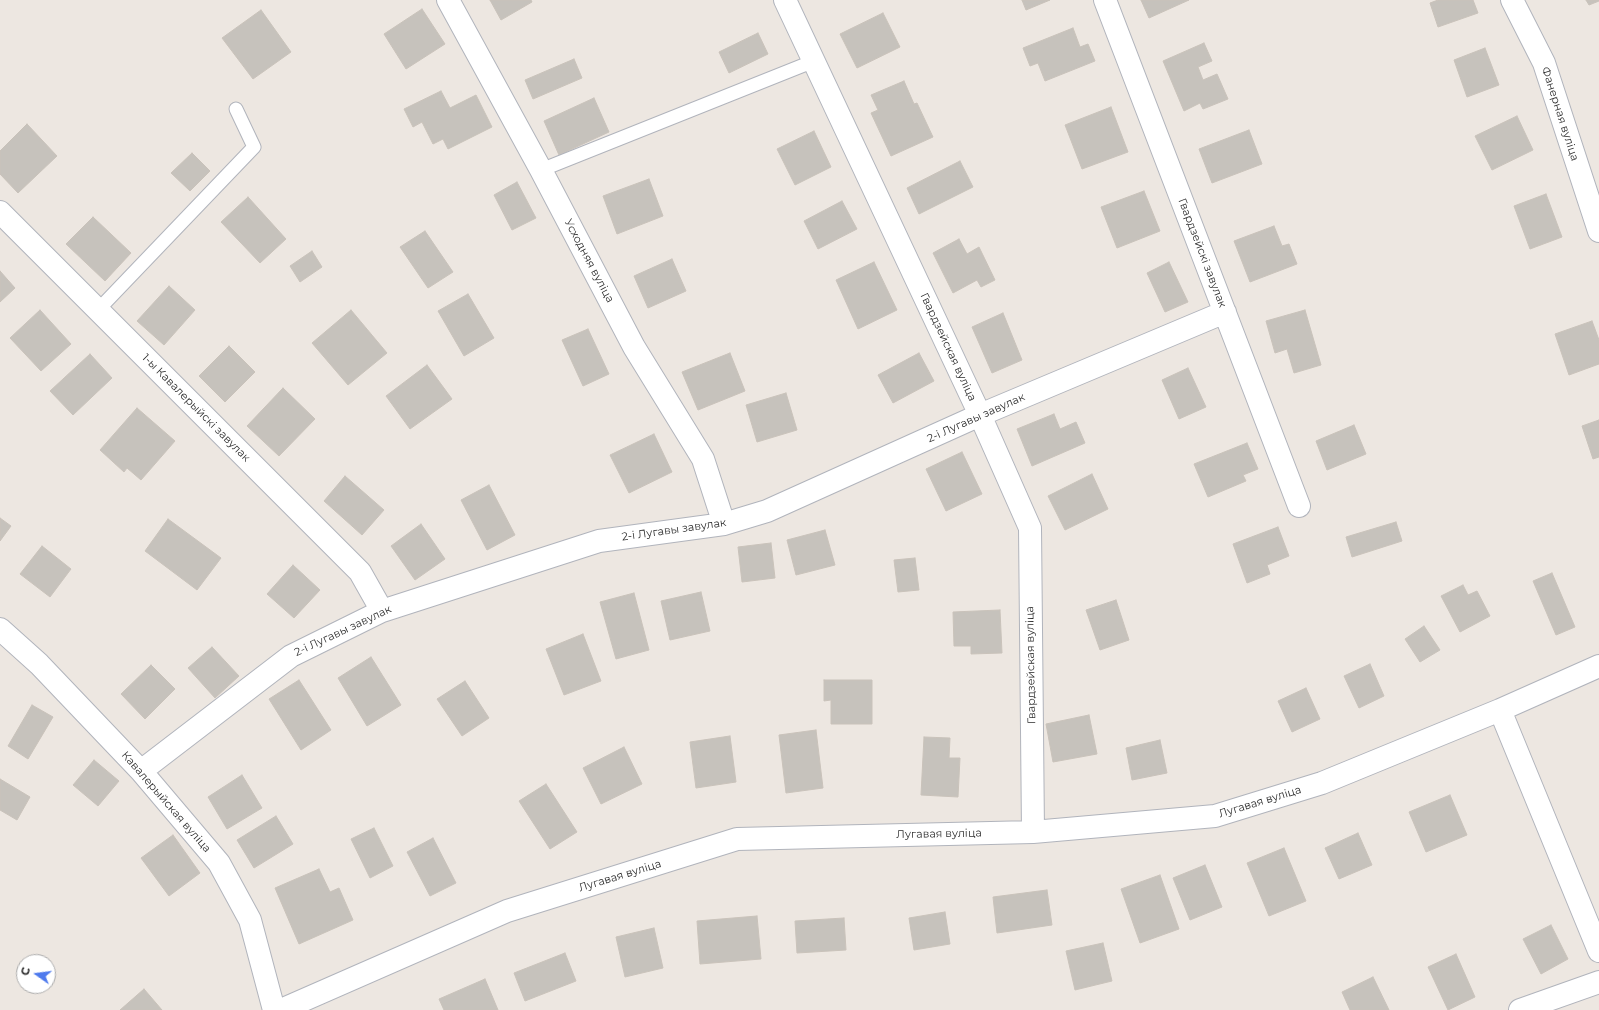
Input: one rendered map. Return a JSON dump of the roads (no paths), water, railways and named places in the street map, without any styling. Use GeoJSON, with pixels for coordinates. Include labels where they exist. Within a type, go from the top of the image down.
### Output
{"type":"FeatureCollection","features":[{"type":"Feature","properties":{"kind":"street","name":"Усходняя вуліца"},"geometry":{"type":"LineString","coordinates":[[448,0],[541,170],[634,347],[703,459],[724,524]]}},
{"type":"Feature","properties":{"kind":"street","name":"Гвардзейская вуліца"},"geometry":{"type":"LineString","coordinates":[[785,0],[980,415],[1030,528],[1033,832]]}},
{"type":"Feature","properties":{"kind":"street","name":"Гвардзейскі завулак"},"geometry":{"type":"LineString","coordinates":[[1105,0],[1298,506]]}},
{"type":"Feature","properties":{"kind":"street","name":"Фанерная вуліца"},"geometry":{"type":"LineString","coordinates":[[1512,0],[1544,63],[1599,231]]}},
{"type":"Feature","properties":{"kind":"street","name":"1-ы Кавалерыйскі завулак"},"geometry":{"type":"LineString","coordinates":[[0,212],[360,572],[382,611]]}},
{"type":"Feature","properties":{"kind":"street","name":"2-і Лугавы завулак"},"geometry":{"type":"LineString","coordinates":[[141,771],[291,656],[382,611],[599,541],[724,524],[767,511],[980,415],[1224,312]]}},
{"type":"Feature","properties":{"kind":"street","name":"Кавалерыйская вуліца"},"geometry":{"type":"LineString","coordinates":[[0,629],[39,664],[141,771],[219,863],[250,920],[274,1010]]}},
{"type":"Feature","properties":{"kind":"street","name":"Лугавая вуліца"},"geometry":{"type":"LineString","coordinates":[[281,1010],[507,911],[737,840],[1033,832],[1215,816],[1322,783],[1500,710],[1599,666]]}},
{"type":"Feature","properties":{"kind":"street"},"geometry":{"type":"LineString","coordinates":[[1500,710],[1599,951]]}},
{"type":"Feature","properties":{"kind":"street"},"geometry":{"type":"LineString","coordinates":[[1520,1010],[1599,982]]}},
{"type":"Feature","properties":{"kind":"lane"},"geometry":{"type":"LineString","coordinates":[[541,170],[814,61]]}},
{"type":"Feature","properties":{"kind":"lane"},"geometry":{"type":"LineString","coordinates":[[98,310],[254,147],[236,109]]}}]}
